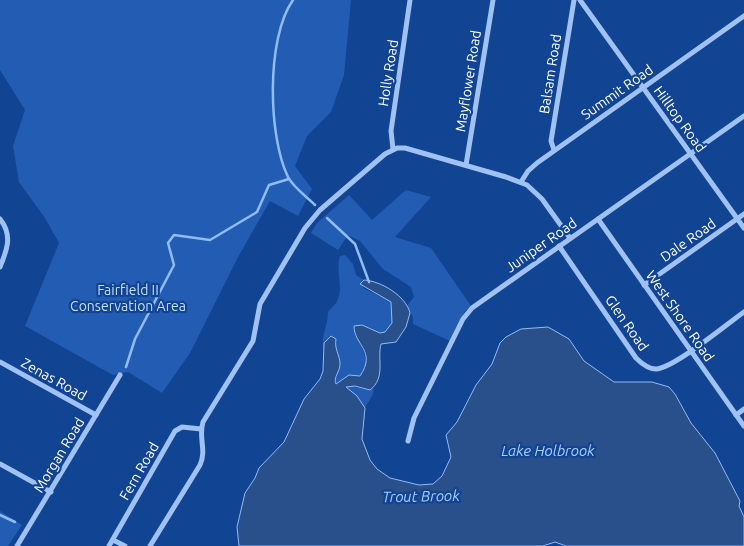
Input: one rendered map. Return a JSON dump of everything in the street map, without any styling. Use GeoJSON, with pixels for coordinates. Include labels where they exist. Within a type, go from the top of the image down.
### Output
{"type":"FeatureCollection","features":[{"type":"Feature","properties":{"kind":"street","name":"Holly Road"},"geometry":{"type":"LineString","coordinates":[[393,149],[391,131],[410,0]]}},
{"type":"Feature","properties":{"kind":"street","name":"Mayflower Road"},"geometry":{"type":"LineString","coordinates":[[466,165],[493,0]]}},
{"type":"Feature","properties":{"kind":"street","name":"Balsam Road"},"geometry":{"type":"LineString","coordinates":[[554,150],[551,141],[574,0]]}},
{"type":"Feature","properties":{"kind":"street","name":"Hilltop Road"},"geometry":{"type":"LineString","coordinates":[[580,0],[744,228]]}},
{"type":"Feature","properties":{"kind":"street","name":"Summit Road"},"geometry":{"type":"LineString","coordinates":[[521,182],[532,167],[554,150],[744,16]]}},
{"type":"Feature","properties":{"kind":"street","name":"Juniper Road"},"geometry":{"type":"LineString","coordinates":[[408,441],[414,418],[466,315],[475,305],[744,116]]}},
{"type":"Feature","properties":{"kind":"street"},"geometry":{"type":"LineString","coordinates":[[150,546],[202,460],[204,448],[201,429],[205,419],[252,341],[262,300],[305,228],[320,210],[393,149],[406,148],[521,182],[539,195],[570,238]]}},
{"type":"Feature","properties":{"kind":"street","name":"Dale Road"},"geometry":{"type":"LineString","coordinates":[[644,285],[744,214]]}},
{"type":"Feature","properties":{"kind":"street"},"geometry":{"type":"LineString","coordinates":[[0,219],[7,230],[8,239],[0,267]]}},
{"type":"Feature","properties":{"kind":"street","name":"West Shore Road"},"geometry":{"type":"LineString","coordinates":[[598,219],[744,426]]}},
{"type":"Feature","properties":{"kind":"street","name":"Glen Road"},"geometry":{"type":"LineString","coordinates":[[559,246],[632,351],[643,364],[651,368],[658,368],[690,350],[744,312]]}},
{"type":"Feature","properties":{"kind":"street","name":"Zenas Road"},"geometry":{"type":"LineString","coordinates":[[0,362],[96,415]]}},
{"type":"Feature","properties":{"kind":"street","name":"Morgan Road"},"geometry":{"type":"LineString","coordinates":[[17,546],[120,376]]}},
{"type":"Feature","properties":{"kind":"street"},"geometry":{"type":"LineString","coordinates":[[736,415],[744,409]]}},
{"type":"Feature","properties":{"kind":"street","name":"Fern Road"},"geometry":{"type":"LineString","coordinates":[[109,546],[175,431],[182,427],[201,429]]}},
{"type":"Feature","properties":{"kind":"street"},"geometry":{"type":"LineString","coordinates":[[0,464],[51,492]]}},
{"type":"Feature","properties":{"kind":"street"},"geometry":{"type":"LineString","coordinates":[[113,540],[125,546]]}},
{"type":"Feature","properties":{"kind":"green space","name":"Fairfield II Conservation Area"},"geometry":{"type":"Polygon","coordinates":[[[0,0],[351,0],[344,75],[331,112],[307,136],[295,166],[312,189],[298,216],[270,201],[237,259],[190,353],[162,393],[128,372],[113,375],[25,326],[59,243],[45,218],[19,182],[13,146],[25,110],[0,70],[0,0]]]}},
{"type":"Feature","properties":{"kind":"green space"},"geometry":{"type":"Polygon","coordinates":[[[406,190],[431,197],[395,237],[431,248],[471,306],[465,311],[450,341],[413,324],[413,317],[407,306],[414,297],[411,287],[383,269],[360,241],[348,235],[338,250],[311,233],[317,223],[349,195],[372,220],[406,190]]]}},
{"type":"Feature","properties":{"kind":"green space"},"geometry":{"type":"Polygon","coordinates":[[[345,255],[353,264],[356,275],[364,280],[361,281],[363,288],[391,302],[392,323],[385,332],[380,333],[368,327],[354,330],[364,354],[366,368],[364,373],[359,376],[336,384],[340,364],[336,339],[330,336],[324,343],[323,349],[323,339],[328,312],[339,298],[339,262],[340,256],[345,255]]]}},
{"type":"Feature","properties":{"kind":"green space"},"geometry":{"type":"Polygon","coordinates":[[[349,386],[370,390],[374,388],[373,394],[365,408],[346,388],[349,386]]]}},
{"type":"Feature","properties":{"kind":"green space"},"geometry":{"type":"Polygon","coordinates":[[[0,511],[22,525],[8,546],[0,546],[0,511]]]}},
{"type":"Feature","properties":{"kind":"water","name":"Lake Holbrook"},"geometry":{"type":"Polygon","coordinates":[[[364,280],[385,286],[398,295],[408,307],[410,313],[406,327],[396,342],[381,344],[380,368],[375,385],[370,390],[355,386],[346,387],[357,396],[365,408],[362,439],[370,460],[377,469],[390,478],[419,485],[433,484],[442,476],[451,457],[446,435],[457,422],[476,385],[492,364],[500,343],[506,337],[521,329],[548,327],[569,339],[584,361],[614,382],[652,382],[669,387],[691,423],[715,453],[740,501],[739,506],[744,517],[744,546],[566,546],[555,542],[543,546],[239,546],[237,527],[245,493],[259,468],[284,442],[304,399],[320,379],[323,371],[324,343],[331,336],[336,339],[340,364],[335,379],[336,384],[349,375],[360,376],[365,367],[366,354],[357,338],[354,326],[362,325],[380,333],[385,332],[392,323],[391,302],[360,284],[364,280]]]}},
{"type":"Feature","properties":{"kind":"waterway","name":"Trout Brook"},"geometry":{"type":"LineString","coordinates":[[293,0],[284,17],[278,38],[274,62],[274,113],[281,159],[288,177],[315,205]]}},
{"type":"Feature","properties":{"kind":"waterway"},"geometry":{"type":"LineString","coordinates":[[126,367],[135,339],[174,265],[168,243],[174,235],[210,240],[257,212],[269,185],[289,179]]}},
{"type":"Feature","properties":{"kind":"waterway","name":"Trout Brook"},"geometry":{"type":"LineString","coordinates":[[327,218],[355,244],[369,282]]}},
{"type":"Feature","properties":{"kind":"waterway"},"geometry":{"type":"LineString","coordinates":[[0,515],[15,522]]}}]}
